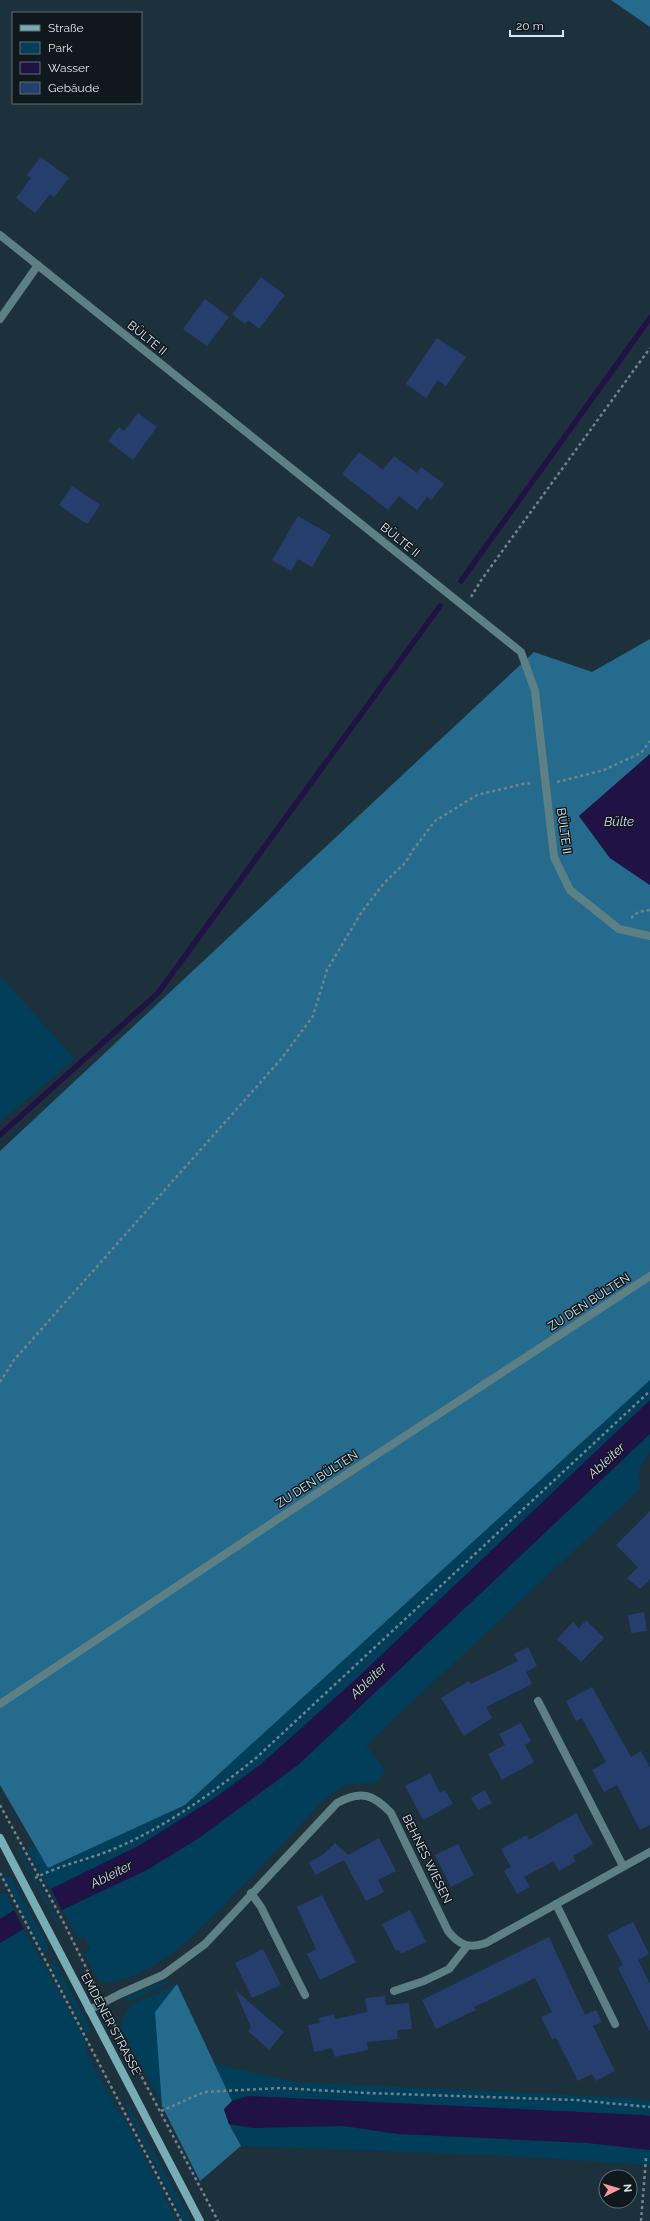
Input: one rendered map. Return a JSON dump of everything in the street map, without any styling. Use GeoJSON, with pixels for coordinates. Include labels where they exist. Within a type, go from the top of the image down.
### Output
{"type":"FeatureCollection","features":[{"type":"Feature","properties":{"kind":"street","name":"BÜLTE II"},"geometry":{"type":"LineString","coordinates":[[0,235],[521,652],[535,691],[554,857],[570,890],[619,929],[650,936]]}},
{"type":"Feature","properties":{"kind":"street"},"geometry":{"type":"LineString","coordinates":[[0,319],[38,266]]}},
{"type":"Feature","properties":{"kind":"street","name":"ZU DEN BÜLTEN"},"geometry":{"type":"LineString","coordinates":[[0,1704],[284,1515],[650,1276]]}},
{"type":"Feature","properties":{"kind":"street"},"geometry":{"type":"LineString","coordinates":[[538,1701],[623,1866]]}},
{"type":"Feature","properties":{"kind":"street","name":"BEHNES WIESEN"},"geometry":{"type":"LineString","coordinates":[[89,2010],[163,1975],[205,1944],[251,1893],[337,1803],[356,1795],[368,1796],[379,1800],[391,1813],[448,1931],[456,1941],[467,1946]]}},
{"type":"Feature","properties":{"kind":"street","name":"EMDENER STRASSE"},"geometry":{"type":"LineString","coordinates":[[0,1838],[200,2221]]}},
{"type":"Feature","properties":{"kind":"street"},"geometry":{"type":"LineString","coordinates":[[394,1992],[449,1969],[467,1946],[486,1943],[650,1852]]}},
{"type":"Feature","properties":{"kind":"street"},"geometry":{"type":"LineString","coordinates":[[251,1893],[262,1907],[305,1995]]}},
{"type":"Feature","properties":{"kind":"street"},"geometry":{"type":"LineString","coordinates":[[556,1904],[615,2024]]}},
{"type":"Feature","properties":{"kind":"path"},"geometry":{"type":"LineString","coordinates":[[465,608],[482,579],[650,348]]}},
{"type":"Feature","properties":{"kind":"path"},"geometry":{"type":"LineString","coordinates":[[0,1382],[14,1360],[282,1058],[313,1016],[327,970],[361,913],[384,883],[405,863],[435,821],[477,795],[523,784],[546,783],[604,770],[641,753],[650,741]]}},
{"type":"Feature","properties":{"kind":"path"},"geometry":{"type":"LineString","coordinates":[[24,1883],[38,1876],[110,1850],[165,1822],[226,1782],[256,1758],[650,1391]]}},
{"type":"Feature","properties":{"kind":"path"},"geometry":{"type":"LineString","coordinates":[[0,1805],[218,2221]]}},
{"type":"Feature","properties":{"kind":"path"},"geometry":{"type":"LineString","coordinates":[[0,1873],[181,2221]]}},
{"type":"Feature","properties":{"kind":"path"},"geometry":{"type":"LineString","coordinates":[[161,2111],[204,2092],[280,2088],[367,2093],[576,2100],[650,2107]]}},
{"type":"Feature","properties":{"kind":"path"},"geometry":{"type":"LineString","coordinates":[[641,2221],[646,2158]]}},
{"type":"Feature","properties":{"kind":"green space"},"geometry":{"type":"Polygon","coordinates":[[[0,976],[75,1059],[0,1122],[0,976]]]}},
{"type":"Feature","properties":{"kind":"green space"},"geometry":{"type":"Polygon","coordinates":[[[650,1380],[650,1451],[639,1470],[640,1489],[366,1745],[386,1771],[374,1784],[349,1784],[333,1792],[199,1930],[160,1962],[139,1973],[119,1980],[99,1981],[84,1953],[91,1949],[84,1936],[79,1939],[26,1849],[34,1845],[48,1868],[185,1805],[650,1380]]]}},
{"type":"Feature","properties":{"kind":"green space"},"geometry":{"type":"Polygon","coordinates":[[[20,1849],[59,1923],[60,1930],[17,1850],[20,1849]]]}},
{"type":"Feature","properties":{"kind":"green space"},"geometry":{"type":"Polygon","coordinates":[[[2,1874],[12,1879],[49,1949],[43,1952],[2,1874]]]}},
{"type":"Feature","properties":{"kind":"green space"},"geometry":{"type":"Polygon","coordinates":[[[4,1892],[86,2041],[87,2053],[119,2113],[124,2117],[177,2221],[0,2221],[0,1894],[4,1892]]]}},
{"type":"Feature","properties":{"kind":"green space"},"geometry":{"type":"Polygon","coordinates":[[[54,1960],[91,2030],[87,2034],[50,1964],[54,1960]]]}},
{"type":"Feature","properties":{"kind":"green space"},"geometry":{"type":"Polygon","coordinates":[[[166,1980],[170,1982],[128,2002],[125,1998],[166,1980]]]}},
{"type":"Feature","properties":{"kind":"green space"},"geometry":{"type":"Polygon","coordinates":[[[177,1984],[155,2012],[163,2107],[121,2028],[123,2019],[131,2005],[177,1984]]]}},
{"type":"Feature","properties":{"kind":"green space"},"geometry":{"type":"Polygon","coordinates":[[[215,2064],[295,2082],[632,2098],[650,2102],[650,2165],[491,2155],[241,2146],[229,2124],[224,2109],[232,2101],[215,2064]]]}},
{"type":"Feature","properties":{"kind":"green space"},"geometry":{"type":"Polygon","coordinates":[[[122,2093],[191,2221],[184,2221],[129,2114],[122,2093]]]}},
{"type":"Feature","properties":{"kind":"shaded area"},"geometry":{"type":"Polygon","coordinates":[[[611,0],[650,0],[650,27],[611,0]]]}},
{"type":"Feature","properties":{"kind":"shaded area"},"geometry":{"type":"Polygon","coordinates":[[[650,639],[650,754],[579,816],[610,858],[650,885],[650,1380],[185,1805],[48,1868],[0,1785],[0,1151],[534,652],[592,672],[650,639]]]}},
{"type":"Feature","properties":{"kind":"shaded area"},"geometry":{"type":"Polygon","coordinates":[[[177,1984],[232,2101],[224,2110],[229,2124],[241,2146],[200,2181],[162,2106],[155,2012],[177,1984]]]}},
{"type":"Feature","properties":{"kind":"water","name":"Bülte"},"geometry":{"type":"Polygon","coordinates":[[[650,754],[650,885],[610,858],[579,816],[650,754]]]}},
{"type":"Feature","properties":{"kind":"water","name":"Ableiter"},"geometry":{"type":"Polygon","coordinates":[[[650,1400],[650,1434],[298,1765],[199,1838],[147,1870],[62,1910],[51,1889],[140,1845],[213,1799],[260,1765],[356,1679],[650,1400]]]}},
{"type":"Feature","properties":{"kind":"water"},"geometry":{"type":"Polygon","coordinates":[[[14,1910],[24,1929],[0,1943],[0,1919],[14,1910]]]}},
{"type":"Feature","properties":{"kind":"water"},"geometry":{"type":"Polygon","coordinates":[[[248,2096],[644,2115],[650,2116],[650,2150],[587,2143],[398,2134],[343,2126],[252,2128],[229,2124],[224,2109],[232,2101],[248,2096]]]}},
{"type":"Feature","properties":{"kind":"building"},"geometry":{"type":"Polygon","coordinates":[[[41,157],[69,178],[54,197],[50,194],[35,213],[16,198],[31,178],[27,175],[41,157]]]}},
{"type":"Feature","properties":{"kind":"building"},"geometry":{"type":"Polygon","coordinates":[[[261,277],[285,295],[259,329],[248,320],[245,324],[232,314],[261,277]]]}},
{"type":"Feature","properties":{"kind":"building"},"geometry":{"type":"Polygon","coordinates":[[[205,299],[229,317],[207,346],[183,329],[205,299]]]}},
{"type":"Feature","properties":{"kind":"building"},"geometry":{"type":"Polygon","coordinates":[[[437,338],[466,357],[446,386],[438,380],[426,398],[406,384],[437,338]]]}},
{"type":"Feature","properties":{"kind":"building"},"geometry":{"type":"Polygon","coordinates":[[[138,413],[157,427],[133,460],[108,441],[119,427],[124,431],[138,413]]]}},
{"type":"Feature","properties":{"kind":"building"},"geometry":{"type":"Polygon","coordinates":[[[359,452],[383,470],[394,456],[417,473],[421,467],[444,484],[431,500],[427,497],[417,510],[399,496],[388,510],[342,474],[359,452]]]}},
{"type":"Feature","properties":{"kind":"building"},"geometry":{"type":"Polygon","coordinates":[[[72,486],[100,505],[87,524],[59,505],[72,486]]]}},
{"type":"Feature","properties":{"kind":"building"},"geometry":{"type":"Polygon","coordinates":[[[298,516],[331,535],[312,567],[298,559],[291,571],[272,560],[298,516]]]}},
{"type":"Feature","properties":{"kind":"building"},"geometry":{"type":"Polygon","coordinates":[[[650,1511],[650,1579],[640,1589],[627,1578],[638,1567],[616,1545],[650,1511]]]}},
{"type":"Feature","properties":{"kind":"building"},"geometry":{"type":"Polygon","coordinates":[[[644,1612],[647,1631],[631,1633],[628,1615],[644,1612]]]}},
{"type":"Feature","properties":{"kind":"building"},"geometry":{"type":"Polygon","coordinates":[[[586,1620],[604,1638],[581,1662],[557,1639],[573,1622],[579,1628],[586,1620]]]}},
{"type":"Feature","properties":{"kind":"building"},"geometry":{"type":"Polygon","coordinates":[[[528,1647],[537,1666],[526,1672],[532,1684],[486,1707],[492,1718],[464,1736],[441,1698],[469,1681],[471,1684],[518,1661],[514,1654],[528,1647]]]}},
{"type":"Feature","properties":{"kind":"building"},"geometry":{"type":"Polygon","coordinates":[[[592,1687],[631,1757],[641,1751],[650,1768],[650,1825],[640,1830],[617,1785],[604,1792],[592,1770],[606,1762],[582,1718],[576,1721],[566,1701],[592,1687]]]}},
{"type":"Feature","properties":{"kind":"building"},"geometry":{"type":"Polygon","coordinates":[[[521,1723],[531,1741],[525,1745],[534,1762],[502,1780],[488,1754],[505,1745],[499,1734],[521,1723]]]}},
{"type":"Feature","properties":{"kind":"building"},"geometry":{"type":"Polygon","coordinates":[[[430,1773],[440,1793],[445,1790],[453,1804],[423,1820],[405,1786],[430,1773]]]}},
{"type":"Feature","properties":{"kind":"building"},"geometry":{"type":"Polygon","coordinates":[[[485,1790],[492,1803],[478,1810],[471,1798],[485,1790]]]}},
{"type":"Feature","properties":{"kind":"building"},"geometry":{"type":"Polygon","coordinates":[[[576,1813],[593,1844],[573,1856],[576,1861],[559,1871],[554,1861],[524,1877],[530,1887],[517,1894],[504,1871],[511,1867],[501,1849],[527,1835],[529,1840],[576,1813]]]}},
{"type":"Feature","properties":{"kind":"building"},"geometry":{"type":"Polygon","coordinates":[[[379,1838],[396,1871],[378,1880],[384,1892],[366,1901],[344,1860],[315,1875],[309,1862],[324,1854],[335,1843],[348,1855],[379,1838]]]}},
{"type":"Feature","properties":{"kind":"building"},"geometry":{"type":"Polygon","coordinates":[[[458,1844],[474,1875],[451,1887],[435,1855],[458,1844]]]}},
{"type":"Feature","properties":{"kind":"building"},"geometry":{"type":"Polygon","coordinates":[[[322,1895],[356,1962],[320,1980],[307,1954],[316,1949],[297,1907],[322,1895]]]}},
{"type":"Feature","properties":{"kind":"building"},"geometry":{"type":"Polygon","coordinates":[[[410,1910],[426,1942],[401,1954],[399,1950],[396,1951],[382,1924],[410,1910]]]}},
{"type":"Feature","properties":{"kind":"building"},"geometry":{"type":"Polygon","coordinates":[[[633,1922],[649,1954],[638,1960],[650,1984],[650,2032],[618,1968],[623,1965],[607,1935],[633,1922]]]}},
{"type":"Feature","properties":{"kind":"building"},"geometry":{"type":"Polygon","coordinates":[[[549,1937],[585,2015],[596,2010],[602,2022],[593,2026],[615,2071],[596,2081],[592,2074],[578,2081],[556,2038],[552,2039],[541,2017],[552,2012],[535,1978],[474,2007],[476,2010],[436,2029],[422,2000],[549,1937]]]}},
{"type":"Feature","properties":{"kind":"building"},"geometry":{"type":"Polygon","coordinates":[[[263,1949],[281,1985],[252,1998],[235,1963],[263,1949]]]}},
{"type":"Feature","properties":{"kind":"building"},"geometry":{"type":"Polygon","coordinates":[[[235,1990],[284,2032],[269,2050],[248,2031],[251,2027],[235,1990]]]}},
{"type":"Feature","properties":{"kind":"building"},"geometry":{"type":"Polygon","coordinates":[[[385,1996],[386,2005],[409,2003],[412,2029],[397,2030],[398,2039],[367,2042],[368,2050],[335,2057],[332,2048],[314,2052],[308,2025],[320,2023],[319,2018],[334,2014],[335,2019],[367,2012],[365,1998],[385,1996]]]}},
{"type":"Feature","properties":{"kind":"waterway"},"geometry":{"type":"LineString","coordinates":[[461,581],[650,318]]}},
{"type":"Feature","properties":{"kind":"waterway"},"geometry":{"type":"LineString","coordinates":[[0,1135],[158,993],[440,606]]}}]}
